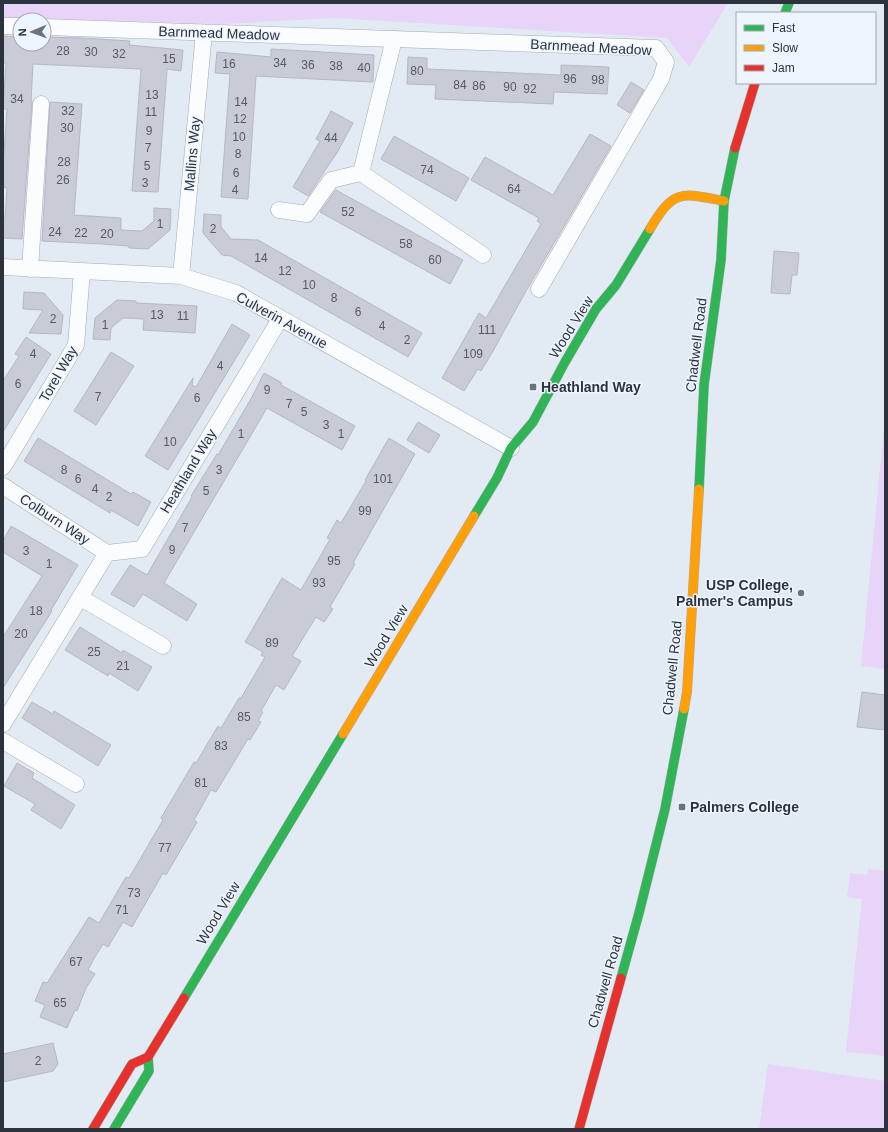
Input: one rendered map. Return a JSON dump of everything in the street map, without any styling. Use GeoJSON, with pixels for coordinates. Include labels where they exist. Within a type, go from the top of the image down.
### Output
{"type":"FeatureCollection","features":[{"type":"Feature","properties":{"kind":"main road","name":"Chadwell Road"},"geometry":{"type":"LineString","coordinates":[[579,1129],[664,817],[687,692],[700,480],[704,385],[721,260],[724,201],[736,145],[755,84]]}},
{"type":"Feature","properties":{"kind":"main road","name":"Wood View"},"geometry":{"type":"LineString","coordinates":[[148,1057],[493,485],[511,448],[532,422],[596,309],[616,285],[658,215],[672,200],[682,195],[692,195],[724,201]]}},
{"type":"Feature","properties":{"kind":"main road"},"geometry":{"type":"LineString","coordinates":[[94,1129],[132,1064],[148,1057],[149,1071],[114,1129]]}},
{"type":"Feature","properties":{"kind":"street","name":"Barnmead Meadow"},"geometry":{"type":"LineString","coordinates":[[52,27],[656,48],[666,62],[661,79],[539,289]]}},
{"type":"Feature","properties":{"kind":"street","name":"Mallins Way"},"geometry":{"type":"LineString","coordinates":[[181,276],[204,33]]}},
{"type":"Feature","properties":{"kind":"street"},"geometry":{"type":"LineString","coordinates":[[361,173],[394,39]]}},
{"type":"Feature","properties":{"kind":"street"},"geometry":{"type":"LineString","coordinates":[[30,268],[41,104]]}},
{"type":"Feature","properties":{"kind":"street"},"geometry":{"type":"LineString","coordinates":[[279,210],[306,214],[331,180],[361,173],[483,254]]}},
{"type":"Feature","properties":{"kind":"street","name":"Culverin Avenue"},"geometry":{"type":"LineString","coordinates":[[3,267],[181,276],[236,293],[511,448]]}},
{"type":"Feature","properties":{"kind":"street","name":"Torel Way"},"geometry":{"type":"LineString","coordinates":[[3,467],[76,345],[82,271]]}},
{"type":"Feature","properties":{"kind":"street","name":"Heathland Way"},"geometry":{"type":"LineString","coordinates":[[107,553],[142,549],[280,319]]}},
{"type":"Feature","properties":{"kind":"street","name":"Colburn Way"},"geometry":{"type":"LineString","coordinates":[[3,486],[107,553]]}},
{"type":"Feature","properties":{"kind":"street"},"geometry":{"type":"LineString","coordinates":[[3,724],[107,553]]}},
{"type":"Feature","properties":{"kind":"street"},"geometry":{"type":"LineString","coordinates":[[81,598],[163,646]]}},
{"type":"Feature","properties":{"kind":"street"},"geometry":{"type":"LineString","coordinates":[[3,741],[76,784]]}},
{"type":"Feature","properties":{"kind":"shaded area"},"geometry":{"type":"Polygon","coordinates":[[[3,3],[728,3],[689,67],[667,38],[334,18],[222,24],[52,19],[52,12],[12,12],[12,18],[3,18],[3,3]]]}},
{"type":"Feature","properties":{"kind":"shaded area"},"geometry":{"type":"Polygon","coordinates":[[[885,417],[885,669],[861,666],[885,417]]]}},
{"type":"Feature","properties":{"kind":"shaded area"},"geometry":{"type":"Polygon","coordinates":[[[868,869],[885,871],[885,1056],[846,1052],[862,899],[847,897],[850,873],[867,875],[868,869]]]}},
{"type":"Feature","properties":{"kind":"shaded area"},"geometry":{"type":"Polygon","coordinates":[[[768,1064],[885,1081],[885,1129],[759,1129],[768,1064]]]}},
{"type":"Feature","properties":{"kind":"building"},"geometry":{"type":"Polygon","coordinates":[[[3,36],[12,37],[12,52],[52,52],[52,37],[130,41],[129,45],[183,50],[181,71],[167,69],[158,192],[132,191],[141,69],[33,64],[32,101],[22,239],[3,238],[3,218],[5,218],[7,188],[3,187],[3,166],[7,109],[3,109],[6,63],[3,63],[3,36]]]}},
{"type":"Feature","properties":{"kind":"building"},"geometry":{"type":"Polygon","coordinates":[[[271,49],[374,55],[373,82],[256,76],[248,199],[221,197],[230,74],[215,73],[217,52],[271,57],[271,49]]]}},
{"type":"Feature","properties":{"kind":"building"},"geometry":{"type":"Polygon","coordinates":[[[408,57],[427,58],[427,69],[561,75],[561,65],[609,67],[607,94],[554,92],[553,104],[435,99],[436,85],[407,84],[408,57]]]}},
{"type":"Feature","properties":{"kind":"building"},"geometry":{"type":"Polygon","coordinates":[[[631,82],[644,90],[630,113],[617,105],[631,82]]]}},
{"type":"Feature","properties":{"kind":"building"},"geometry":{"type":"Polygon","coordinates":[[[50,102],[82,104],[74,215],[121,218],[121,230],[142,231],[154,221],[154,208],[171,209],[170,230],[148,249],[129,248],[129,246],[42,241],[50,102]]]}},
{"type":"Feature","properties":{"kind":"building"},"geometry":{"type":"Polygon","coordinates":[[[331,111],[353,123],[338,151],[308,196],[293,187],[320,141],[316,139],[331,111]]]}},
{"type":"Feature","properties":{"kind":"building"},"geometry":{"type":"Polygon","coordinates":[[[590,134],[611,146],[526,291],[492,353],[481,371],[478,369],[464,391],[442,378],[479,313],[486,318],[541,224],[537,221],[539,218],[471,180],[485,157],[553,195],[590,134]]]}},
{"type":"Feature","properties":{"kind":"building"},"geometry":{"type":"Polygon","coordinates":[[[394,136],[469,178],[456,201],[381,159],[394,136]]]}},
{"type":"Feature","properties":{"kind":"building"},"geometry":{"type":"Polygon","coordinates":[[[336,190],[463,260],[450,284],[320,212],[336,190]]]}},
{"type":"Feature","properties":{"kind":"building"},"geometry":{"type":"Polygon","coordinates":[[[204,214],[221,215],[221,227],[231,239],[258,240],[422,333],[408,357],[231,256],[222,255],[203,233],[204,214]]]}},
{"type":"Feature","properties":{"kind":"building"},"geometry":{"type":"Polygon","coordinates":[[[774,251],[799,253],[797,275],[792,275],[790,294],[771,293],[774,251]]]}},
{"type":"Feature","properties":{"kind":"building"},"geometry":{"type":"Polygon","coordinates":[[[24,292],[44,293],[63,315],[61,334],[29,333],[43,310],[23,309],[24,292]]]}},
{"type":"Feature","properties":{"kind":"building"},"geometry":{"type":"Polygon","coordinates":[[[117,300],[136,301],[136,303],[197,306],[195,333],[143,330],[144,319],[123,318],[111,328],[110,340],[93,339],[95,318],[117,300]]]}},
{"type":"Feature","properties":{"kind":"building"},"geometry":{"type":"Polygon","coordinates":[[[232,324],[250,335],[168,470],[145,456],[193,378],[192,385],[196,387],[232,324]]]}},
{"type":"Feature","properties":{"kind":"building"},"geometry":{"type":"Polygon","coordinates":[[[26,337],[51,354],[3,432],[3,381],[19,356],[15,354],[26,337]]]}},
{"type":"Feature","properties":{"kind":"building"},"geometry":{"type":"Polygon","coordinates":[[[111,352],[134,366],[96,425],[74,411],[111,352]]]}},
{"type":"Feature","properties":{"kind":"building"},"geometry":{"type":"Polygon","coordinates":[[[264,373],[282,383],[281,385],[355,426],[342,450],[267,408],[164,583],[197,604],[187,621],[143,594],[134,607],[111,594],[130,565],[147,575],[192,497],[191,496],[217,454],[218,455],[252,397],[264,373]]]}},
{"type":"Feature","properties":{"kind":"building"},"geometry":{"type":"Polygon","coordinates":[[[418,422],[440,435],[429,453],[407,440],[418,422]]]}},
{"type":"Feature","properties":{"kind":"building"},"geometry":{"type":"Polygon","coordinates":[[[38,438],[131,494],[133,492],[151,502],[138,526],[111,510],[110,513],[24,461],[38,438]]]}},
{"type":"Feature","properties":{"kind":"building"},"geometry":{"type":"Polygon","coordinates":[[[389,438],[415,454],[353,563],[355,564],[330,607],[333,609],[324,622],[316,617],[292,656],[301,661],[284,690],[276,685],[261,711],[263,712],[258,721],[261,722],[250,740],[248,739],[216,792],[211,790],[194,820],[197,822],[166,875],[163,873],[132,927],[123,922],[108,947],[103,944],[88,970],[95,974],[86,988],[77,1011],[75,1010],[67,1028],[40,1017],[45,1005],[35,1001],[43,982],[47,983],[89,917],[99,923],[126,877],[129,878],[163,820],[161,818],[194,762],[196,763],[218,726],[221,728],[265,657],[261,655],[263,652],[245,642],[282,578],[301,590],[330,539],[327,538],[337,520],[341,523],[389,438]]]}},
{"type":"Feature","properties":{"kind":"building"},"geometry":{"type":"Polygon","coordinates":[[[11,526],[78,565],[51,610],[52,611],[3,688],[3,637],[42,576],[3,552],[3,541],[11,526]]]}},
{"type":"Feature","properties":{"kind":"building"},"geometry":{"type":"Polygon","coordinates":[[[80,627],[122,653],[123,650],[152,667],[138,691],[109,673],[108,676],[65,650],[80,627]]]}},
{"type":"Feature","properties":{"kind":"building"},"geometry":{"type":"Polygon","coordinates":[[[862,692],[885,695],[885,730],[857,727],[862,692]]]}},
{"type":"Feature","properties":{"kind":"building"},"geometry":{"type":"Polygon","coordinates":[[[32,702],[53,714],[54,711],[111,745],[98,766],[22,718],[32,702]]]}},
{"type":"Feature","properties":{"kind":"building"},"geometry":{"type":"Polygon","coordinates":[[[17,763],[34,773],[32,778],[75,805],[61,829],[31,810],[35,804],[4,786],[17,763]]]}},
{"type":"Feature","properties":{"kind":"building"},"geometry":{"type":"Polygon","coordinates":[[[53,1043],[58,1064],[53,1071],[3,1082],[3,1054],[53,1043]]]}},
{"type":"Feature","properties":{"kind":"traffic: fast"},"geometry":{"type":"LineString","coordinates":[[785,12],[789,3]]}},
{"type":"Feature","properties":{"kind":"traffic: fast"},"geometry":{"type":"LineString","coordinates":[[699,489],[704,385],[721,260],[724,201],[735,148]]}},
{"type":"Feature","properties":{"kind":"traffic: fast"},"geometry":{"type":"LineString","coordinates":[[474,516],[497,478],[511,448],[533,422],[565,362],[596,309],[616,285],[650,229]]}},
{"type":"Feature","properties":{"kind":"traffic: fast"},"geometry":{"type":"LineString","coordinates":[[621,978],[665,809],[684,709]]}},
{"type":"Feature","properties":{"kind":"traffic: fast"},"geometry":{"type":"LineString","coordinates":[[184,998],[343,734]]}},
{"type":"Feature","properties":{"kind":"traffic: fast"},"geometry":{"type":"LineString","coordinates":[[114,1129],[149,1071],[148,1057]]}},
{"type":"Feature","properties":{"kind":"traffic: slow"},"geometry":{"type":"LineString","coordinates":[[650,229],[666,206],[673,200],[680,197],[698,196],[724,201]]}},
{"type":"Feature","properties":{"kind":"traffic: slow"},"geometry":{"type":"LineString","coordinates":[[684,709],[687,692],[699,489]]}},
{"type":"Feature","properties":{"kind":"traffic: slow"},"geometry":{"type":"LineString","coordinates":[[343,734],[474,516]]}},
{"type":"Feature","properties":{"kind":"traffic: jam"},"geometry":{"type":"LineString","coordinates":[[735,148],[755,84]]}},
{"type":"Feature","properties":{"kind":"traffic: jam"},"geometry":{"type":"LineString","coordinates":[[579,1129],[621,978]]}},
{"type":"Feature","properties":{"kind":"traffic: jam"},"geometry":{"type":"LineString","coordinates":[[93,1129],[132,1064],[148,1057],[184,998]]}},
{"type":"Feature","properties":{"kind":"place","name":"Heathland Way"},"geometry":{"type":"Point","coordinates":[533,387]}},
{"type":"Feature","properties":{"kind":"place","name":"USP College, Palmer's Campus"},"geometry":{"type":"Point","coordinates":[801,593]}},
{"type":"Feature","properties":{"kind":"place","name":"Palmers College"},"geometry":{"type":"Point","coordinates":[682,807]}}]}
